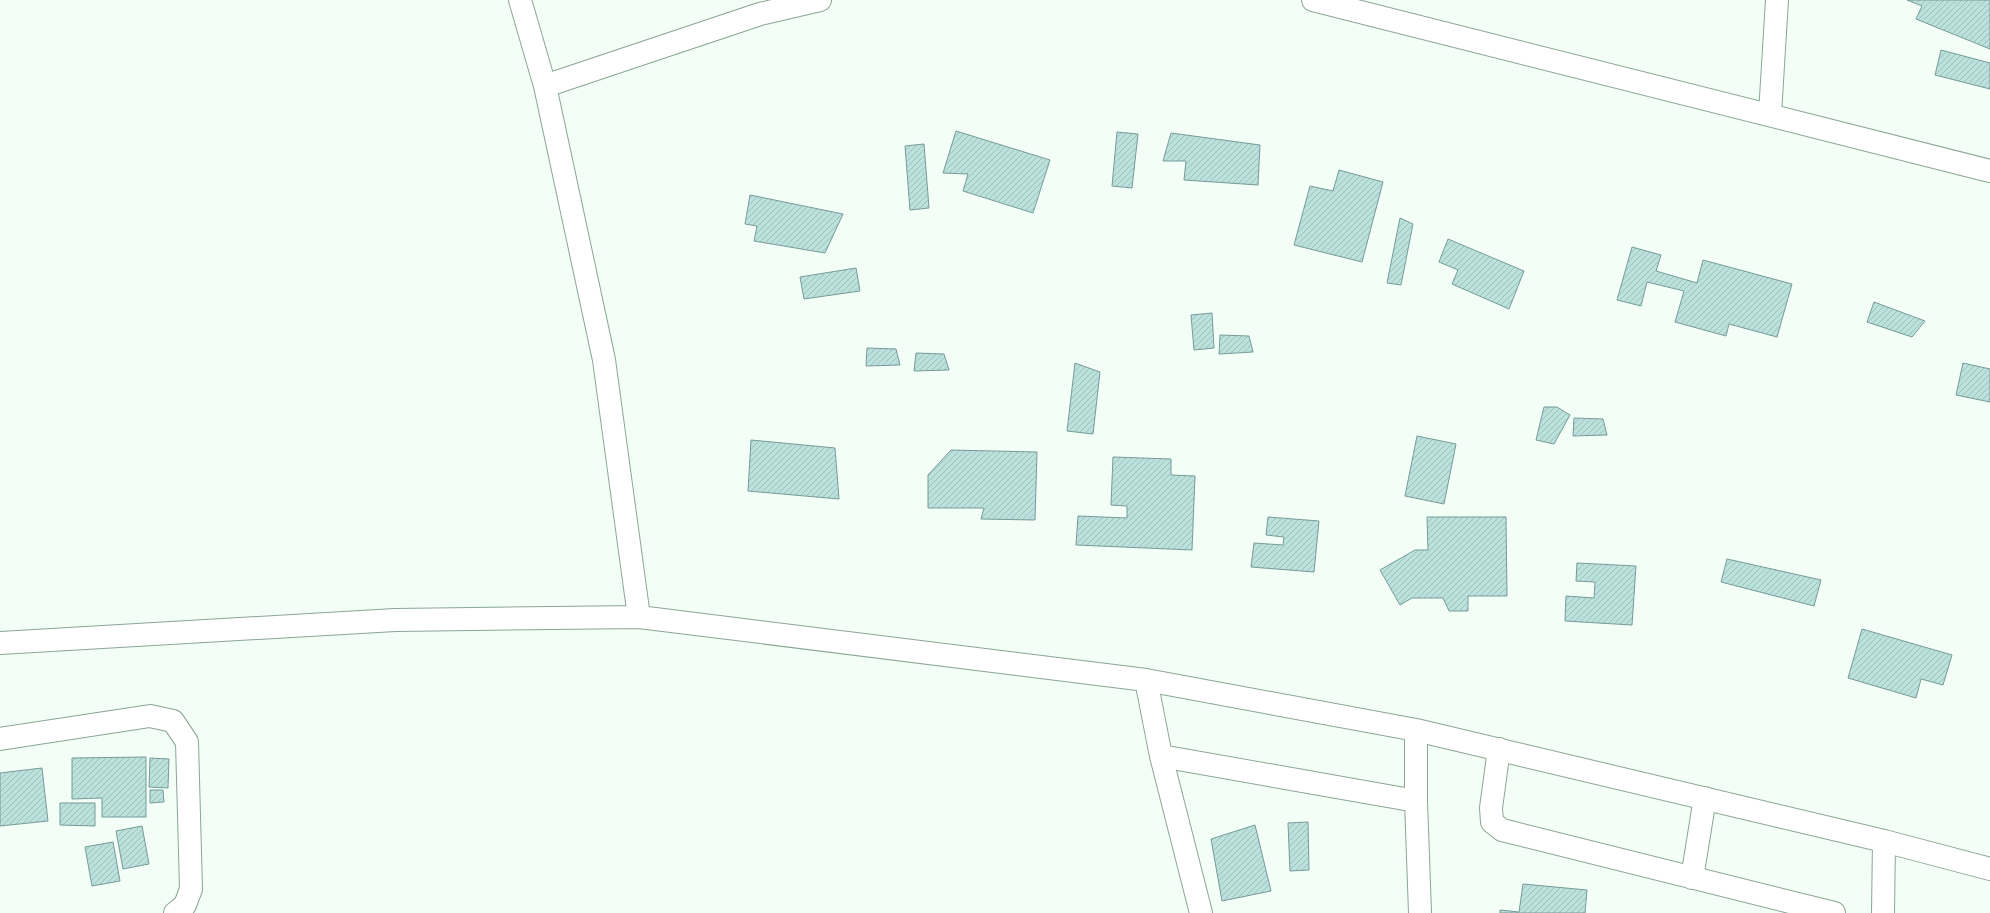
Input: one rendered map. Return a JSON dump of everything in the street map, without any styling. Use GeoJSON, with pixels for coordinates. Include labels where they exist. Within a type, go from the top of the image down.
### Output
{"type":"FeatureCollection","features":[{"type":"Feature","properties":{"kind":"street"},"geometry":{"type":"LineString","coordinates":[[520,0],[545,86],[604,360],[639,618]]}},
{"type":"Feature","properties":{"kind":"street"},"geometry":{"type":"LineString","coordinates":[[545,86],[760,14],[820,0]]}},
{"type":"Feature","properties":{"kind":"street"},"geometry":{"type":"LineString","coordinates":[[1313,0],[1770,114],[1990,171]]}},
{"type":"Feature","properties":{"kind":"street"},"geometry":{"type":"LineString","coordinates":[[1770,114],[1777,0]]}},
{"type":"Feature","properties":{"kind":"street"},"geometry":{"type":"LineString","coordinates":[[0,643],[395,620],[639,618],[1146,680],[1416,730],[1884,841],[1990,869]]}},
{"type":"Feature","properties":{"kind":"street"},"geometry":{"type":"LineString","coordinates":[[1146,680],[1161,756],[1201,913]]}},
{"type":"Feature","properties":{"kind":"street"},"geometry":{"type":"LineString","coordinates":[[0,739],[150,716],[173,721],[187,742],[191,889],[185,905],[175,913]]}},
{"type":"Feature","properties":{"kind":"street"},"geometry":{"type":"LineString","coordinates":[[1416,730],[1416,801],[1420,913]]}},
{"type":"Feature","properties":{"kind":"street"},"geometry":{"type":"LineString","coordinates":[[1499,749],[1491,808],[1492,822],[1502,830],[1834,913]]}},
{"type":"Feature","properties":{"kind":"street"},"geometry":{"type":"LineString","coordinates":[[1161,756],[1416,801]]}},
{"type":"Feature","properties":{"kind":"street"},"geometry":{"type":"LineString","coordinates":[[1692,878],[1705,798]]}},
{"type":"Feature","properties":{"kind":"street"},"geometry":{"type":"LineString","coordinates":[[1883,913],[1884,841]]}},
{"type":"Feature","properties":{"kind":"building"},"geometry":{"type":"Polygon","coordinates":[[[1907,0],[1990,0],[1990,49],[1916,19],[1922,6],[1907,0]]]}},
{"type":"Feature","properties":{"kind":"building"},"geometry":{"type":"Polygon","coordinates":[[[1941,50],[1990,63],[1990,89],[1935,75],[1941,50]]]}},
{"type":"Feature","properties":{"kind":"building"},"geometry":{"type":"Polygon","coordinates":[[[956,131],[1050,160],[1033,213],[963,191],[968,174],[943,173],[956,131]]]}},
{"type":"Feature","properties":{"kind":"building"},"geometry":{"type":"Polygon","coordinates":[[[1117,132],[1138,134],[1132,188],[1112,186],[1117,132]]]}},
{"type":"Feature","properties":{"kind":"building"},"geometry":{"type":"Polygon","coordinates":[[[1171,133],[1260,145],[1258,185],[1184,180],[1186,161],[1163,161],[1171,133]]]}},
{"type":"Feature","properties":{"kind":"building"},"geometry":{"type":"Polygon","coordinates":[[[924,144],[929,208],[910,210],[905,146],[924,144]]]}},
{"type":"Feature","properties":{"kind":"building"},"geometry":{"type":"Polygon","coordinates":[[[1339,170],[1383,182],[1362,262],[1294,245],[1310,186],[1333,191],[1339,170]]]}},
{"type":"Feature","properties":{"kind":"building"},"geometry":{"type":"Polygon","coordinates":[[[750,195],[843,214],[825,253],[754,241],[757,226],[745,224],[750,195]]]}},
{"type":"Feature","properties":{"kind":"building"},"geometry":{"type":"Polygon","coordinates":[[[1400,218],[1413,224],[1401,285],[1387,283],[1400,218]]]}},
{"type":"Feature","properties":{"kind":"building"},"geometry":{"type":"Polygon","coordinates":[[[1448,239],[1524,271],[1509,309],[1452,284],[1458,270],[1439,262],[1448,239]]]}},
{"type":"Feature","properties":{"kind":"building"},"geometry":{"type":"Polygon","coordinates":[[[1632,247],[1661,255],[1656,271],[1697,283],[1703,260],[1792,284],[1777,337],[1729,324],[1726,336],[1675,322],[1684,291],[1647,282],[1641,306],[1617,300],[1632,247]]]}},
{"type":"Feature","properties":{"kind":"building"},"geometry":{"type":"Polygon","coordinates":[[[856,268],[860,291],[804,299],[800,277],[856,268]]]}},
{"type":"Feature","properties":{"kind":"building"},"geometry":{"type":"Polygon","coordinates":[[[1874,302],[1925,321],[1912,337],[1867,322],[1874,302]]]}},
{"type":"Feature","properties":{"kind":"building"},"geometry":{"type":"Polygon","coordinates":[[[1212,313],[1214,348],[1194,350],[1191,315],[1212,313]]]}},
{"type":"Feature","properties":{"kind":"building"},"geometry":{"type":"Polygon","coordinates":[[[1220,335],[1249,336],[1253,352],[1219,354],[1220,335]]]}},
{"type":"Feature","properties":{"kind":"building"},"geometry":{"type":"Polygon","coordinates":[[[867,348],[896,349],[900,365],[866,366],[867,348]]]}},
{"type":"Feature","properties":{"kind":"building"},"geometry":{"type":"Polygon","coordinates":[[[916,353],[944,354],[949,370],[914,371],[916,353]]]}},
{"type":"Feature","properties":{"kind":"building"},"geometry":{"type":"Polygon","coordinates":[[[1075,363],[1100,372],[1093,434],[1067,431],[1075,363]]]}},
{"type":"Feature","properties":{"kind":"building"},"geometry":{"type":"Polygon","coordinates":[[[1963,363],[1990,369],[1990,402],[1956,395],[1963,363]]]}},
{"type":"Feature","properties":{"kind":"building"},"geometry":{"type":"Polygon","coordinates":[[[1544,407],[1557,407],[1570,415],[1554,444],[1536,440],[1544,407]]]}},
{"type":"Feature","properties":{"kind":"building"},"geometry":{"type":"Polygon","coordinates":[[[1574,418],[1603,419],[1607,435],[1573,436],[1574,418]]]}},
{"type":"Feature","properties":{"kind":"building"},"geometry":{"type":"Polygon","coordinates":[[[1417,436],[1456,444],[1444,504],[1405,496],[1417,436]]]}},
{"type":"Feature","properties":{"kind":"building"},"geometry":{"type":"Polygon","coordinates":[[[751,440],[835,448],[839,499],[748,491],[751,440]]]}},
{"type":"Feature","properties":{"kind":"building"},"geometry":{"type":"Polygon","coordinates":[[[951,450],[1037,452],[1035,520],[981,519],[984,508],[928,508],[928,475],[951,450]]]}},
{"type":"Feature","properties":{"kind":"building"},"geometry":{"type":"Polygon","coordinates":[[[1113,457],[1171,459],[1171,475],[1195,476],[1192,550],[1076,545],[1078,516],[1127,518],[1127,506],[1111,505],[1113,457]]]}},
{"type":"Feature","properties":{"kind":"building"},"geometry":{"type":"Polygon","coordinates":[[[1268,517],[1319,521],[1314,572],[1251,567],[1254,543],[1283,545],[1284,537],[1266,535],[1268,517]]]}},
{"type":"Feature","properties":{"kind":"building"},"geometry":{"type":"Polygon","coordinates":[[[1427,517],[1506,517],[1507,596],[1468,596],[1468,611],[1449,611],[1443,598],[1412,598],[1400,605],[1380,570],[1415,550],[1428,550],[1427,517]]]}},
{"type":"Feature","properties":{"kind":"building"},"geometry":{"type":"Polygon","coordinates":[[[1727,559],[1821,580],[1814,606],[1721,582],[1727,559]]]}},
{"type":"Feature","properties":{"kind":"building"},"geometry":{"type":"Polygon","coordinates":[[[1577,563],[1636,566],[1632,625],[1565,621],[1566,596],[1594,598],[1595,582],[1576,581],[1577,563]]]}},
{"type":"Feature","properties":{"kind":"building"},"geometry":{"type":"Polygon","coordinates":[[[1862,629],[1952,655],[1943,685],[1921,679],[1916,698],[1848,678],[1862,629]]]}},
{"type":"Feature","properties":{"kind":"building"},"geometry":{"type":"Polygon","coordinates":[[[146,757],[146,817],[102,817],[102,798],[72,799],[72,758],[146,757]]]}},
{"type":"Feature","properties":{"kind":"building"},"geometry":{"type":"Polygon","coordinates":[[[150,758],[169,759],[168,788],[149,787],[150,758]]]}},
{"type":"Feature","properties":{"kind":"building"},"geometry":{"type":"Polygon","coordinates":[[[42,768],[48,821],[0,826],[0,773],[42,768]]]}},
{"type":"Feature","properties":{"kind":"building"},"geometry":{"type":"Polygon","coordinates":[[[150,790],[163,790],[164,802],[150,803],[150,790]]]}},
{"type":"Feature","properties":{"kind":"building"},"geometry":{"type":"Polygon","coordinates":[[[60,803],[95,803],[95,826],[60,825],[60,803]]]}},
{"type":"Feature","properties":{"kind":"building"},"geometry":{"type":"Polygon","coordinates":[[[1308,822],[1309,870],[1290,871],[1288,823],[1308,822]]]}},
{"type":"Feature","properties":{"kind":"building"},"geometry":{"type":"Polygon","coordinates":[[[1255,825],[1271,891],[1222,901],[1211,839],[1255,825]]]}},
{"type":"Feature","properties":{"kind":"building"},"geometry":{"type":"Polygon","coordinates":[[[142,826],[149,864],[123,869],[116,831],[142,826]]]}},
{"type":"Feature","properties":{"kind":"building"},"geometry":{"type":"Polygon","coordinates":[[[113,842],[120,881],[92,886],[85,847],[113,842]]]}},
{"type":"Feature","properties":{"kind":"building"},"geometry":{"type":"Polygon","coordinates":[[[1523,884],[1587,890],[1585,913],[1500,913],[1500,910],[1519,912],[1523,884]]]}}]}
